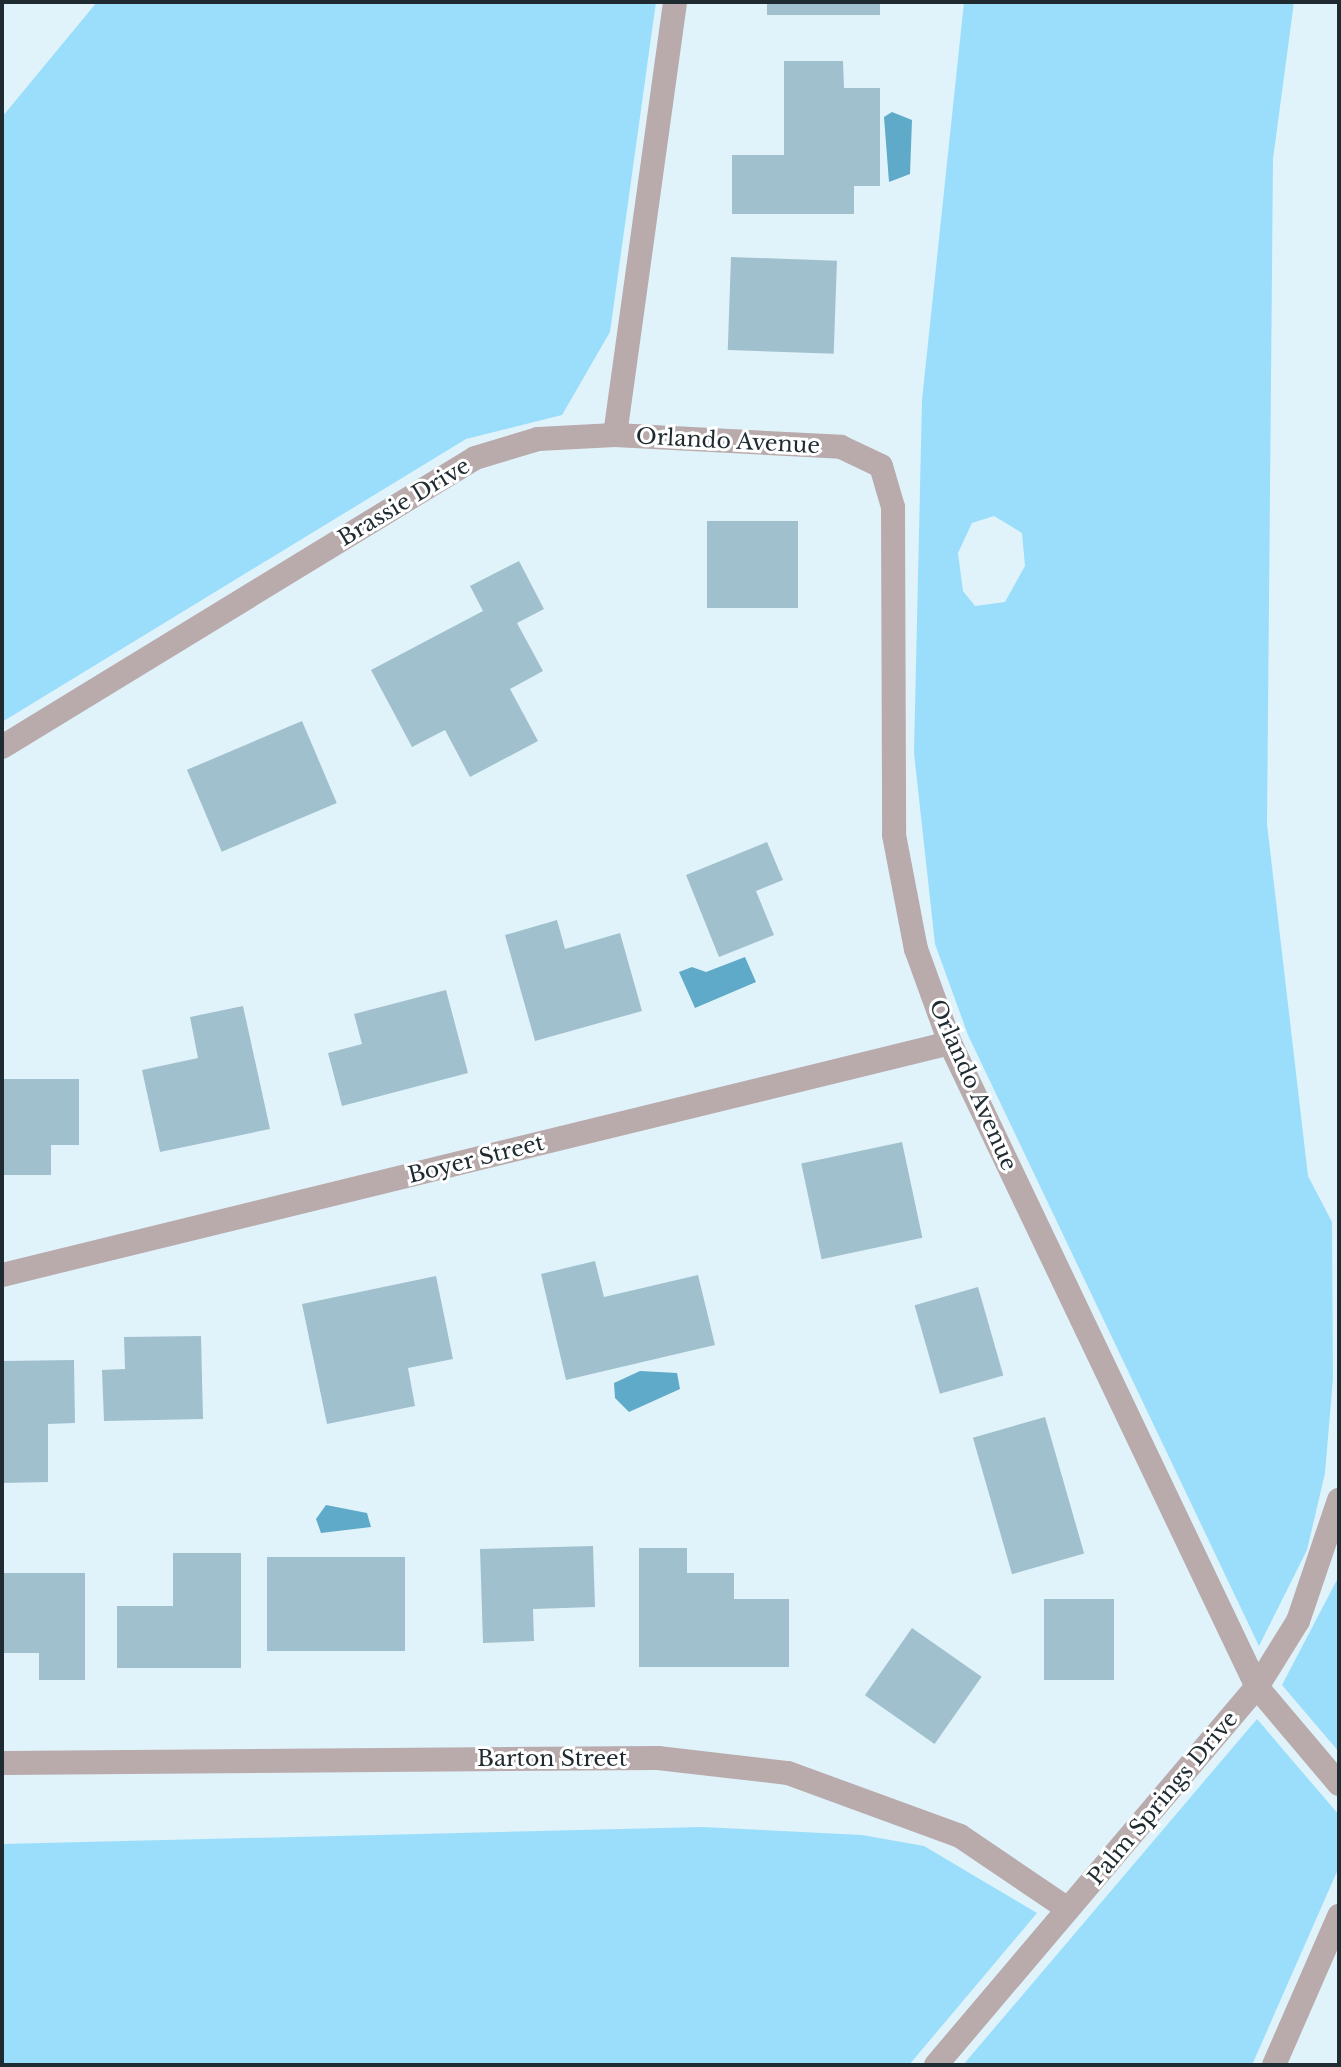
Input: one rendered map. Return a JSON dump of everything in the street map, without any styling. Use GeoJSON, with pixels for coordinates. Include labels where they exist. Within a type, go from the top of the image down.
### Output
{"type":"FeatureCollection","features":[{"type":"Feature","properties":{"kind":"street"},"geometry":{"type":"LineString","coordinates":[[615,435],[675,2]]}},
{"type":"Feature","properties":{"kind":"street","name":"Brassie Drive"},"geometry":{"type":"LineString","coordinates":[[2,747],[475,458],[538,439],[615,435]]}},
{"type":"Feature","properties":{"kind":"street","name":"Orlando Avenue"},"geometry":{"type":"LineString","coordinates":[[615,435],[841,447],[881,466],[893,507],[894,835],[916,949],[950,1043],[1257,1687],[1339,1784]]}},
{"type":"Feature","properties":{"kind":"street","name":"Boyer Street"},"geometry":{"type":"LineString","coordinates":[[2,1275],[950,1043]]}},
{"type":"Feature","properties":{"kind":"street","name":"Palm Springs Drive"},"geometry":{"type":"LineString","coordinates":[[936,2065],[1257,1687],[1298,1621],[1339,1500]]}},
{"type":"Feature","properties":{"kind":"street","name":"Barton Street"},"geometry":{"type":"LineString","coordinates":[[2,1763],[658,1758],[788,1773],[960,1836],[1068,1909]]}},
{"type":"Feature","properties":{"kind":"street"},"geometry":{"type":"LineString","coordinates":[[1274,2065],[1339,1916]]}},
{"type":"Feature","properties":{"kind":"shaded area"},"geometry":{"type":"Polygon","coordinates":[[[97,2],[656,2],[610,332],[562,415],[466,439],[2,722],[2,117],[97,2]]]}},
{"type":"Feature","properties":{"kind":"shaded area"},"geometry":{"type":"Polygon","coordinates":[[[964,2],[1294,2],[1273,159],[1267,824],[1308,1176],[1332,1222],[1333,1378],[1325,1473],[1307,1550],[1259,1646],[968,1035],[935,944],[914,753],[922,400],[964,2]],[[994,516],[972,523],[958,553],[963,591],[975,606],[1005,602],[1025,566],[1022,533],[994,516]]]}},
{"type":"Feature","properties":{"kind":"shaded area"},"geometry":{"type":"Polygon","coordinates":[[[892,112],[912,120],[910,174],[889,182],[884,117],[892,112]]]}},
{"type":"Feature","properties":{"kind":"shaded area"},"geometry":{"type":"Polygon","coordinates":[[[745,957],[756,982],[695,1008],[679,972],[692,967],[706,972],[745,957]]]}},
{"type":"Feature","properties":{"kind":"shaded area"},"geometry":{"type":"Polygon","coordinates":[[[640,1371],[677,1373],[680,1389],[629,1412],[615,1398],[614,1383],[640,1371]]]}},
{"type":"Feature","properties":{"kind":"shaded area"},"geometry":{"type":"Polygon","coordinates":[[[326,1505],[367,1513],[371,1527],[321,1533],[316,1519],[326,1505]]]}},
{"type":"Feature","properties":{"kind":"shaded area"},"geometry":{"type":"Polygon","coordinates":[[[1339,1576],[1339,1752],[1282,1685],[1339,1576]]]}},
{"type":"Feature","properties":{"kind":"shaded area"},"geometry":{"type":"Polygon","coordinates":[[[1257,1719],[1339,1815],[1339,1867],[1252,2065],[963,2065],[1257,1719]]]}},
{"type":"Feature","properties":{"kind":"shaded area"},"geometry":{"type":"Polygon","coordinates":[[[702,1827],[862,1835],[924,1846],[1037,1913],[909,2065],[2,2065],[2,1844],[702,1827]]]}},
{"type":"Feature","properties":{"kind":"building"},"geometry":{"type":"Polygon","coordinates":[[[767,2],[880,2],[880,15],[767,15],[767,2]]]}},
{"type":"Feature","properties":{"kind":"building"},"geometry":{"type":"Polygon","coordinates":[[[784,61],[843,61],[844,88],[880,88],[880,186],[854,186],[854,214],[732,214],[732,155],[784,155],[784,61]]]}},
{"type":"Feature","properties":{"kind":"building"},"geometry":{"type":"Polygon","coordinates":[[[731,257],[837,261],[834,354],[728,350],[731,257]]]}},
{"type":"Feature","properties":{"kind":"building"},"geometry":{"type":"Polygon","coordinates":[[[707,521],[798,521],[798,608],[707,608],[707,521]]]}},
{"type":"Feature","properties":{"kind":"building"},"geometry":{"type":"Polygon","coordinates":[[[519,561],[544,609],[517,623],[543,671],[510,689],[538,741],[470,777],[445,730],[412,747],[371,670],[483,611],[470,586],[519,561]]]}},
{"type":"Feature","properties":{"kind":"building"},"geometry":{"type":"Polygon","coordinates":[[[302,721],[337,803],[222,852],[187,770],[302,721]]]}},
{"type":"Feature","properties":{"kind":"building"},"geometry":{"type":"Polygon","coordinates":[[[767,842],[783,880],[756,891],[774,935],[719,957],[686,875],[767,842]]]}},
{"type":"Feature","properties":{"kind":"building"},"geometry":{"type":"Polygon","coordinates":[[[557,920],[565,949],[620,933],[642,1011],[535,1041],[505,935],[557,920]]]}},
{"type":"Feature","properties":{"kind":"building"},"geometry":{"type":"Polygon","coordinates":[[[446,990],[468,1073],[342,1106],[328,1053],[362,1044],[354,1014],[446,990]]]}},
{"type":"Feature","properties":{"kind":"building"},"geometry":{"type":"Polygon","coordinates":[[[243,1006],[270,1129],[160,1152],[142,1070],[198,1058],[190,1017],[243,1006]]]}},
{"type":"Feature","properties":{"kind":"building"},"geometry":{"type":"Polygon","coordinates":[[[2,1079],[79,1079],[79,1145],[51,1145],[51,1175],[2,1175],[2,1079]]]}},
{"type":"Feature","properties":{"kind":"building"},"geometry":{"type":"Polygon","coordinates":[[[902,1142],[922,1238],[822,1259],[801,1163],[902,1142]]]}},
{"type":"Feature","properties":{"kind":"building"},"geometry":{"type":"Polygon","coordinates":[[[595,1261],[604,1297],[698,1275],[715,1345],[566,1380],[541,1274],[595,1261]]]}},
{"type":"Feature","properties":{"kind":"building"},"geometry":{"type":"Polygon","coordinates":[[[436,1276],[453,1359],[408,1368],[415,1406],[327,1424],[302,1304],[436,1276]]]}},
{"type":"Feature","properties":{"kind":"building"},"geometry":{"type":"Polygon","coordinates":[[[978,1287],[1003,1375],[940,1394],[915,1305],[978,1287]]]}},
{"type":"Feature","properties":{"kind":"building"},"geometry":{"type":"Polygon","coordinates":[[[201,1336],[203,1419],[104,1421],[102,1370],[125,1369],[124,1337],[201,1336]]]}},
{"type":"Feature","properties":{"kind":"building"},"geometry":{"type":"Polygon","coordinates":[[[74,1360],[75,1423],[48,1424],[48,1482],[2,1483],[2,1361],[74,1360]]]}},
{"type":"Feature","properties":{"kind":"building"},"geometry":{"type":"Polygon","coordinates":[[[1045,1417],[1084,1553],[1012,1574],[973,1438],[1045,1417]]]}},
{"type":"Feature","properties":{"kind":"building"},"geometry":{"type":"Polygon","coordinates":[[[593,1546],[595,1607],[533,1609],[534,1641],[483,1643],[480,1549],[593,1546]]]}},
{"type":"Feature","properties":{"kind":"building"},"geometry":{"type":"Polygon","coordinates":[[[639,1548],[687,1548],[687,1573],[734,1573],[734,1599],[789,1599],[789,1667],[639,1667],[639,1548]]]}},
{"type":"Feature","properties":{"kind":"building"},"geometry":{"type":"Polygon","coordinates":[[[173,1553],[241,1553],[241,1668],[117,1668],[117,1606],[173,1606],[173,1553]]]}},
{"type":"Feature","properties":{"kind":"building"},"geometry":{"type":"Polygon","coordinates":[[[267,1557],[405,1557],[405,1651],[267,1651],[267,1557]]]}},
{"type":"Feature","properties":{"kind":"building"},"geometry":{"type":"Polygon","coordinates":[[[2,1573],[85,1573],[85,1680],[39,1680],[39,1653],[2,1653],[2,1573]]]}},
{"type":"Feature","properties":{"kind":"building"},"geometry":{"type":"Polygon","coordinates":[[[1044,1599],[1114,1599],[1114,1680],[1044,1680],[1044,1599]]]}},
{"type":"Feature","properties":{"kind":"building"},"geometry":{"type":"Polygon","coordinates":[[[912,1628],[982,1677],[935,1744],[865,1695],[912,1628]]]}}]}
